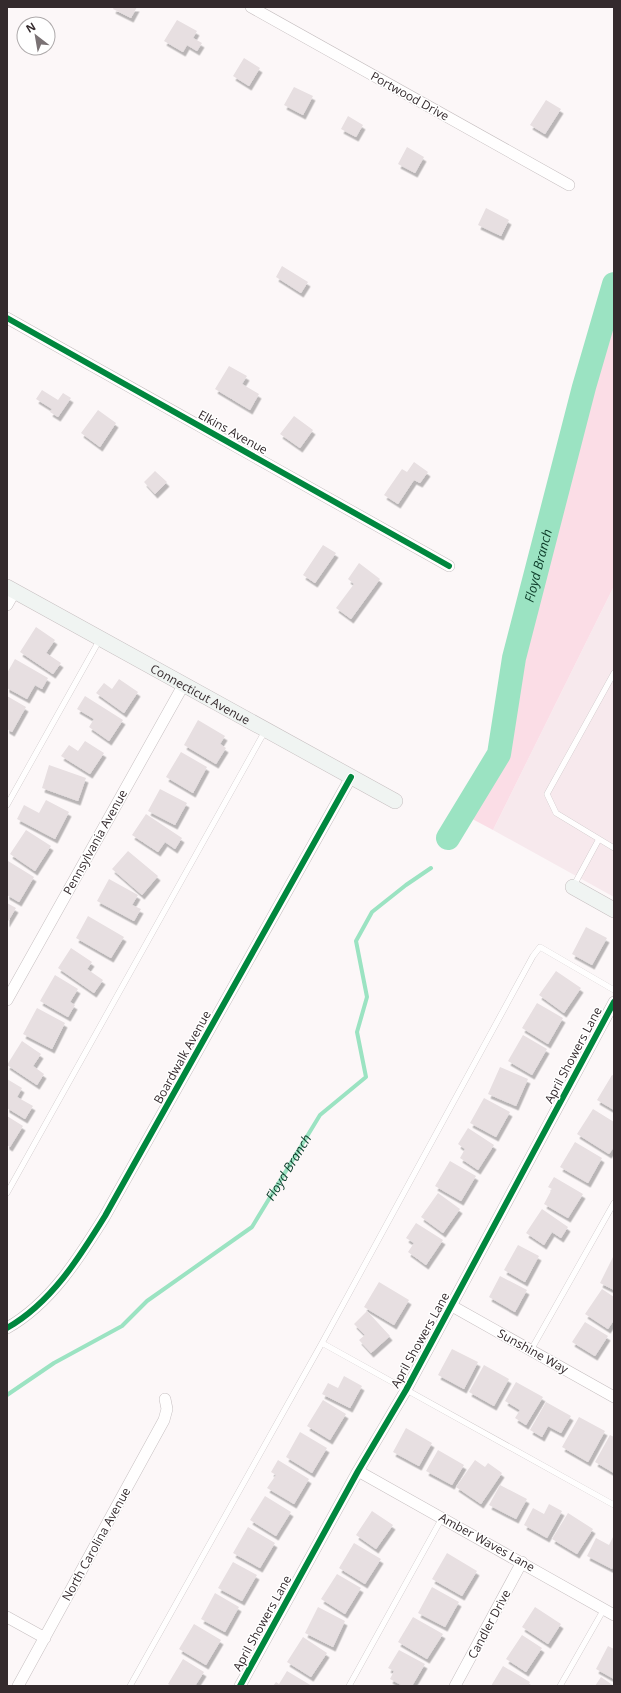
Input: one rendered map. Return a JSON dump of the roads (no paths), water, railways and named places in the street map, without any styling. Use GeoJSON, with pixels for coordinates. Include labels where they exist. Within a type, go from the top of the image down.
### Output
{"type":"FeatureCollection","features":[{"type":"Feature","properties":{"kind":"street","name":"Portwood Drive"},"geometry":{"type":"LineString","coordinates":[[251,7],[569,186]]}},
{"type":"Feature","properties":{"kind":"street","name":"Elkins Avenue"},"geometry":{"type":"LineString","coordinates":[[7,318],[449,566]]}},
{"type":"Feature","properties":{"kind":"street"},"geometry":{"type":"LineString","coordinates":[[7,605],[11,589]]}},
{"type":"Feature","properties":{"kind":"street","name":"Connecticut Avenue"},"geometry":{"type":"LineString","coordinates":[[11,589],[101,637],[394,801]]}},
{"type":"Feature","properties":{"kind":"street","name":"Pennsylvania Avenue"},"geometry":{"type":"LineString","coordinates":[[7,1000],[184,684]]}},
{"type":"Feature","properties":{"kind":"street","name":"Boardwalk Avenue"},"geometry":{"type":"LineString","coordinates":[[7,1328],[34,1309],[54,1289],[78,1260],[109,1209],[351,777]]}},
{"type":"Feature","properties":{"kind":"street"},"geometry":{"type":"LineString","coordinates":[[573,887],[614,910]]}},
{"type":"Feature","properties":{"kind":"street","name":"April Showers Lane"},"geometry":{"type":"LineString","coordinates":[[240,1686],[358,1471],[406,1390],[452,1306],[614,1002]]}},
{"type":"Feature","properties":{"kind":"street","name":"Sunshine Way"},"geometry":{"type":"LineString","coordinates":[[452,1306],[614,1397]]}},
{"type":"Feature","properties":{"kind":"street","name":"North Carolina Avenue"},"geometry":{"type":"LineString","coordinates":[[18,1686],[164,1420],[167,1409],[164,1399]]}},
{"type":"Feature","properties":{"kind":"street","name":"Amber Waves Lane"},"geometry":{"type":"LineString","coordinates":[[358,1471],[614,1615]]}},
{"type":"Feature","properties":{"kind":"street","name":"Candler Drive"},"geometry":{"type":"LineString","coordinates":[[455,1686],[522,1562]]}},
{"type":"Feature","properties":{"kind":"street"},"geometry":{"type":"LineString","coordinates":[[7,1617],[44,1638]]}},
{"type":"Feature","properties":{"kind":"lane"},"geometry":{"type":"LineString","coordinates":[[7,805],[101,637]]}},
{"type":"Feature","properties":{"kind":"lane"},"geometry":{"type":"LineString","coordinates":[[614,673],[547,794],[556,813],[614,848]]}},
{"type":"Feature","properties":{"kind":"lane"},"geometry":{"type":"LineString","coordinates":[[7,1193],[265,730]]}},
{"type":"Feature","properties":{"kind":"lane"},"geometry":{"type":"LineString","coordinates":[[573,887],[599,839]]}},
{"type":"Feature","properties":{"kind":"lane"},"geometry":{"type":"LineString","coordinates":[[130,1686],[322,1343],[533,956],[540,947],[614,990]]}},
{"type":"Feature","properties":{"kind":"lane"},"geometry":{"type":"LineString","coordinates":[[531,1350],[614,1203]]}},
{"type":"Feature","properties":{"kind":"lane"},"geometry":{"type":"LineString","coordinates":[[322,1343],[614,1505]]}},
{"type":"Feature","properties":{"kind":"lane"},"geometry":{"type":"LineString","coordinates":[[349,1686],[442,1518]]}},
{"type":"Feature","properties":{"kind":"lane"},"geometry":{"type":"LineString","coordinates":[[560,1686],[604,1609]]}},
{"type":"Feature","properties":{"kind":"waterway","name":"Floyd Branch"},"geometry":{"type":"LineString","coordinates":[[448,838],[499,754],[514,658],[584,387],[614,284]]}},
{"type":"Feature","properties":{"kind":"waterway","name":"Floyd Branch"},"geometry":{"type":"LineString","coordinates":[[7,1395],[54,1363],[122,1326],[147,1301],[252,1227],[320,1115],[366,1077],[357,1032],[367,997],[356,941],[372,912],[406,885],[431,868]]}}]}
